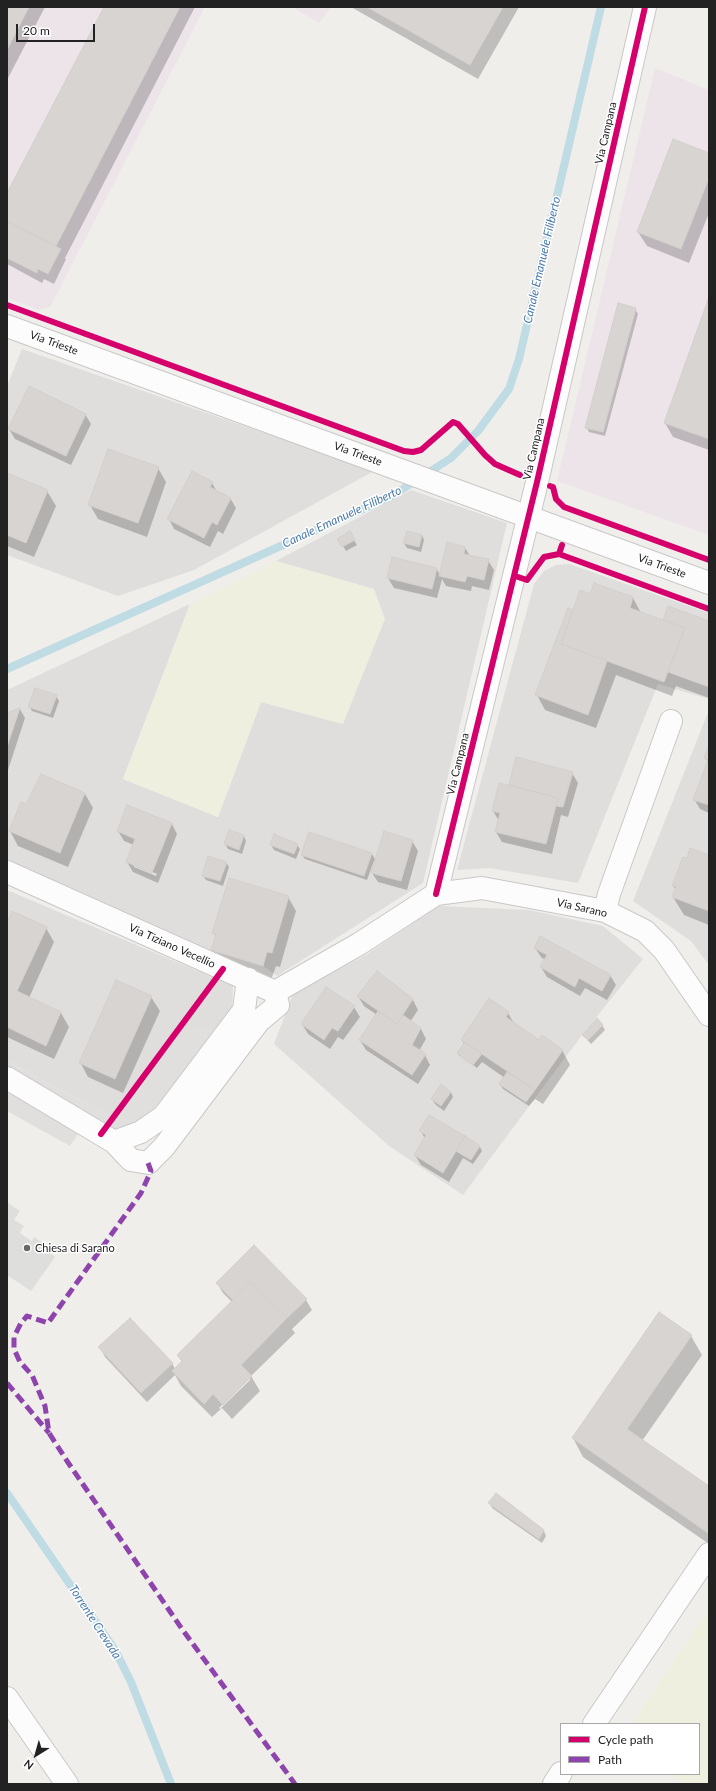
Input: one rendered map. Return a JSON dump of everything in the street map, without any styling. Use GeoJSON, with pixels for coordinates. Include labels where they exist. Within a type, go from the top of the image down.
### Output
{"type":"FeatureCollection","features":[{"type":"Feature","properties":{"kind":"street","name":"Via Campana"},"geometry":{"type":"LineString","coordinates":[[436,894],[528,518],[645,7]]}},
{"type":"Feature","properties":{"kind":"street","name":"Via Trieste"},"geometry":{"type":"LineString","coordinates":[[7,326],[709,583]]}},
{"type":"Feature","properties":{"kind":"street"},"geometry":{"type":"LineString","coordinates":[[605,911],[609,894],[671,721]]}},
{"type":"Feature","properties":{"kind":"street","name":"Via Tiziano Vecellio"},"geometry":{"type":"LineString","coordinates":[[7,872],[275,992]]}},
{"type":"Feature","properties":{"kind":"street","name":"Via Sarano"},"geometry":{"type":"LineString","coordinates":[[436,894],[482,888],[605,911],[645,931],[664,950],[709,1015]]}},
{"type":"Feature","properties":{"kind":"street"},"geometry":{"type":"LineString","coordinates":[[7,1078],[114,1142],[131,1160],[148,1163],[164,1147],[259,1021],[278,1005],[275,992],[359,944],[436,894]]}},
{"type":"Feature","properties":{"kind":"street"},"geometry":{"type":"LineString","coordinates":[[114,1142],[141,1132],[164,1116],[244,1010],[248,979]]}},
{"type":"Feature","properties":{"kind":"street"},"geometry":{"type":"LineString","coordinates":[[595,1723],[709,1554]]}},
{"type":"Feature","properties":{"kind":"street"},"geometry":{"type":"LineString","coordinates":[[7,1698],[67,1784]]}},
{"type":"Feature","properties":{"kind":"street"},"geometry":{"type":"LineString","coordinates":[[554,1784],[560,1775]]}},
{"type":"Feature","properties":{"kind":"shaded area"},"geometry":{"type":"Polygon","coordinates":[[[7,7],[205,7],[50,307],[38,310],[7,298],[7,7]]]}},
{"type":"Feature","properties":{"kind":"shaded area"},"geometry":{"type":"Polygon","coordinates":[[[292,7],[331,7],[319,23],[292,7]]]}},
{"type":"Feature","properties":{"kind":"shaded area"},"geometry":{"type":"Polygon","coordinates":[[[655,68],[709,90],[709,535],[557,481],[655,68]]]}},
{"type":"Feature","properties":{"kind":"shaded area"},"geometry":{"type":"Polygon","coordinates":[[[22,349],[374,471],[194,570],[118,596],[7,555],[7,386],[22,349]]]}},
{"type":"Feature","properties":{"kind":"shaded area"},"geometry":{"type":"Polygon","coordinates":[[[411,490],[507,523],[423,883],[277,976],[263,966],[211,950],[7,859],[7,690],[190,604],[123,779],[218,817],[261,702],[343,724],[373,589],[276,561],[411,490]]]}},
{"type":"Feature","properties":{"kind":"shaded area"},"geometry":{"type":"Polygon","coordinates":[[[569,564],[709,613],[709,699],[658,684],[578,883],[489,868],[457,870],[534,584],[544,571],[556,565],[569,564]]]}},
{"type":"Feature","properties":{"kind":"shaded area"},"geometry":{"type":"Polygon","coordinates":[[[709,710],[709,965],[691,941],[633,901],[709,710]]]}},
{"type":"Feature","properties":{"kind":"shaded area"},"geometry":{"type":"Polygon","coordinates":[[[7,890],[233,986],[232,1016],[218,1031],[185,1026],[117,1120],[7,1061],[7,890]]]}},
{"type":"Feature","properties":{"kind":"shaded area"},"geometry":{"type":"Polygon","coordinates":[[[439,906],[529,910],[603,926],[643,959],[582,1035],[463,1195],[389,1146],[274,1044],[293,994],[364,956],[439,906]]]}},
{"type":"Feature","properties":{"kind":"shaded area"},"geometry":{"type":"Polygon","coordinates":[[[185,1025],[218,1031],[143,1122],[120,1127],[97,1137],[82,1128],[70,1146],[7,1111],[7,1061],[117,1120],[185,1025]]]}},
{"type":"Feature","properties":{"kind":"shaded area","name":"Chiesa di Sarano"},"geometry":{"type":"Polygon","coordinates":[[[7,1202],[20,1211],[14,1220],[24,1226],[20,1233],[32,1241],[34,1237],[48,1246],[46,1250],[55,1257],[31,1291],[7,1275],[7,1202]]]}},
{"type":"Feature","properties":{"kind":"green space"},"geometry":{"type":"Polygon","coordinates":[[[276,561],[374,589],[385,619],[343,724],[261,702],[218,817],[123,779],[190,604],[276,561]]]}},
{"type":"Feature","properties":{"kind":"green space"},"geometry":{"type":"Polygon","coordinates":[[[709,1609],[709,1784],[684,1784],[670,1775],[700,1775],[700,1723],[633,1723],[709,1609]]]}},
{"type":"Feature","properties":{"kind":"building"},"geometry":{"type":"Polygon","coordinates":[[[7,7],[29,7],[7,50],[7,7]]]}},
{"type":"Feature","properties":{"kind":"building"},"geometry":{"type":"Polygon","coordinates":[[[104,7],[180,7],[56,246],[7,221],[7,193],[104,7]]]}},
{"type":"Feature","properties":{"kind":"building"},"geometry":{"type":"Polygon","coordinates":[[[367,7],[503,7],[470,65],[367,7]]]}},
{"type":"Feature","properties":{"kind":"building"},"geometry":{"type":"Polygon","coordinates":[[[673,139],[709,153],[709,178],[681,249],[637,232],[673,139]]]}},
{"type":"Feature","properties":{"kind":"building"},"geometry":{"type":"Polygon","coordinates":[[[7,221],[61,249],[48,274],[38,269],[37,273],[7,258],[7,221]]]}},
{"type":"Feature","properties":{"kind":"building"},"geometry":{"type":"Polygon","coordinates":[[[709,297],[709,439],[664,423],[709,297]]]}},
{"type":"Feature","properties":{"kind":"building"},"geometry":{"type":"Polygon","coordinates":[[[618,303],[636,308],[603,432],[585,428],[618,303]]]}},
{"type":"Feature","properties":{"kind":"building"},"geometry":{"type":"Polygon","coordinates":[[[29,386],[86,414],[66,456],[8,429],[29,386]]]}},
{"type":"Feature","properties":{"kind":"building"},"geometry":{"type":"Polygon","coordinates":[[[108,449],[159,467],[138,523],[88,505],[108,449]]]}},
{"type":"Feature","properties":{"kind":"building"},"geometry":{"type":"Polygon","coordinates":[[[192,471],[213,482],[210,487],[231,498],[217,525],[212,522],[204,538],[167,519],[192,471]]]}},
{"type":"Feature","properties":{"kind":"building"},"geometry":{"type":"Polygon","coordinates":[[[7,473],[48,490],[26,543],[7,535],[7,473]]]}},
{"type":"Feature","properties":{"kind":"building"},"geometry":{"type":"Polygon","coordinates":[[[350,531],[355,540],[342,547],[337,539],[350,531]]]}},
{"type":"Feature","properties":{"kind":"building"},"geometry":{"type":"Polygon","coordinates":[[[407,531],[422,535],[419,547],[403,543],[407,531]]]}},
{"type":"Feature","properties":{"kind":"building"},"geometry":{"type":"Polygon","coordinates":[[[447,542],[465,547],[464,554],[489,559],[484,580],[467,576],[465,582],[439,576],[447,542]]]}},
{"type":"Feature","properties":{"kind":"building"},"geometry":{"type":"Polygon","coordinates":[[[392,557],[437,568],[432,589],[387,578],[392,557]]]}},
{"type":"Feature","properties":{"kind":"building"},"geometry":{"type":"Polygon","coordinates":[[[594,583],[633,597],[630,608],[685,628],[664,682],[561,644],[580,590],[590,594],[594,583]]]}},
{"type":"Feature","properties":{"kind":"building"},"geometry":{"type":"Polygon","coordinates":[[[668,606],[709,621],[709,687],[668,672],[685,628],[663,620],[668,606]]]}},
{"type":"Feature","properties":{"kind":"building"},"geometry":{"type":"Polygon","coordinates":[[[568,608],[573,610],[561,644],[607,661],[588,715],[535,695],[568,608]]]}},
{"type":"Feature","properties":{"kind":"building"},"geometry":{"type":"Polygon","coordinates":[[[35,688],[57,695],[50,714],[28,707],[35,688]]]}},
{"type":"Feature","properties":{"kind":"building"},"geometry":{"type":"Polygon","coordinates":[[[20,708],[7,747],[7,713],[20,708]]]}},
{"type":"Feature","properties":{"kind":"building"},"geometry":{"type":"Polygon","coordinates":[[[709,746],[709,760],[704,758],[709,746]]]}},
{"type":"Feature","properties":{"kind":"building"},"geometry":{"type":"Polygon","coordinates":[[[516,757],[573,772],[563,807],[556,806],[558,798],[509,785],[516,757]]]}},
{"type":"Feature","properties":{"kind":"building"},"geometry":{"type":"Polygon","coordinates":[[[709,760],[709,805],[693,800],[709,760]]]}},
{"type":"Feature","properties":{"kind":"building"},"geometry":{"type":"Polygon","coordinates":[[[41,774],[85,793],[60,853],[9,831],[21,802],[26,804],[41,774]]]}},
{"type":"Feature","properties":{"kind":"building"},"geometry":{"type":"Polygon","coordinates":[[[499,783],[558,798],[546,844],[495,832],[500,813],[492,811],[499,783]]]}},
{"type":"Feature","properties":{"kind":"building"},"geometry":{"type":"Polygon","coordinates":[[[127,805],[172,823],[152,873],[126,862],[135,839],[117,831],[127,805]]]}},
{"type":"Feature","properties":{"kind":"building"},"geometry":{"type":"Polygon","coordinates":[[[229,830],[244,835],[239,850],[224,844],[229,830]]]}},
{"type":"Feature","properties":{"kind":"building"},"geometry":{"type":"Polygon","coordinates":[[[384,831],[413,840],[401,881],[371,873],[384,831]]]}},
{"type":"Feature","properties":{"kind":"building"},"geometry":{"type":"Polygon","coordinates":[[[309,832],[372,853],[364,876],[301,855],[309,832]]]}},
{"type":"Feature","properties":{"kind":"building"},"geometry":{"type":"Polygon","coordinates":[[[274,834],[298,844],[294,854],[270,845],[274,834]]]}},
{"type":"Feature","properties":{"kind":"building"},"geometry":{"type":"Polygon","coordinates":[[[690,848],[709,855],[709,911],[672,897],[676,887],[672,886],[683,857],[687,858],[690,848]]]}},
{"type":"Feature","properties":{"kind":"building"},"geometry":{"type":"Polygon","coordinates":[[[208,856],[227,862],[220,881],[202,876],[208,856]]]}},
{"type":"Feature","properties":{"kind":"building"},"geometry":{"type":"Polygon","coordinates":[[[229,878],[289,896],[272,953],[267,952],[263,966],[211,950],[216,934],[212,933],[229,878]]]}},
{"type":"Feature","properties":{"kind":"building"},"geometry":{"type":"Polygon","coordinates":[[[12,911],[47,927],[17,991],[61,1012],[46,1046],[7,1027],[7,923],[12,911]]]}},
{"type":"Feature","properties":{"kind":"building"},"geometry":{"type":"Polygon","coordinates":[[[540,936],[611,975],[602,991],[579,978],[575,987],[540,967],[547,955],[534,948],[540,936]]]}},
{"type":"Feature","properties":{"kind":"building"},"geometry":{"type":"Polygon","coordinates":[[[377,971],[413,999],[397,1024],[357,996],[377,971]]]}},
{"type":"Feature","properties":{"kind":"building"},"geometry":{"type":"Polygon","coordinates":[[[116,980],[152,996],[115,1079],[79,1063],[116,980]]]}},
{"type":"Feature","properties":{"kind":"building"},"geometry":{"type":"Polygon","coordinates":[[[326,987],[355,1006],[338,1031],[332,1028],[324,1040],[301,1024],[326,987]]]}},
{"type":"Feature","properties":{"kind":"building"},"geometry":{"type":"Polygon","coordinates":[[[489,998],[509,1012],[506,1017],[539,1040],[542,1035],[563,1050],[535,1090],[461,1040],[489,998]]]}},
{"type":"Feature","properties":{"kind":"building"},"geometry":{"type":"Polygon","coordinates":[[[378,1011],[397,1024],[403,1015],[421,1028],[412,1045],[426,1054],[412,1075],[359,1040],[378,1011]]]}},
{"type":"Feature","properties":{"kind":"building"},"geometry":{"type":"Polygon","coordinates":[[[597,1018],[603,1025],[588,1040],[582,1035],[597,1018]]]}},
{"type":"Feature","properties":{"kind":"building"},"geometry":{"type":"Polygon","coordinates":[[[465,1042],[482,1054],[473,1065],[457,1053],[465,1042]]]}},
{"type":"Feature","properties":{"kind":"building"},"geometry":{"type":"Polygon","coordinates":[[[507,1072],[535,1090],[526,1102],[499,1084],[507,1072]]]}},
{"type":"Feature","properties":{"kind":"building"},"geometry":{"type":"Polygon","coordinates":[[[441,1084],[451,1092],[441,1106],[431,1099],[441,1084]]]}},
{"type":"Feature","properties":{"kind":"building"},"geometry":{"type":"Polygon","coordinates":[[[429,1115],[465,1136],[443,1173],[414,1155],[426,1135],[419,1131],[429,1115]]]}},
{"type":"Feature","properties":{"kind":"building"},"geometry":{"type":"Polygon","coordinates":[[[465,1136],[480,1146],[471,1160],[456,1151],[465,1136]]]}},
{"type":"Feature","properties":{"kind":"building"},"geometry":{"type":"Polygon","coordinates":[[[254,1245],[307,1299],[287,1318],[251,1282],[233,1300],[216,1283],[254,1245]]]}},
{"type":"Feature","properties":{"kind":"building"},"geometry":{"type":"Polygon","coordinates":[[[251,1282],[287,1318],[241,1365],[252,1376],[223,1405],[213,1394],[204,1404],[172,1371],[182,1361],[177,1355],[251,1282]]]}},
{"type":"Feature","properties":{"kind":"building"},"geometry":{"type":"Polygon","coordinates":[[[659,1312],[692,1335],[627,1429],[709,1486],[708,1533],[572,1438],[659,1312]]]}},
{"type":"Feature","properties":{"kind":"building"},"geometry":{"type":"Polygon","coordinates":[[[130,1318],[173,1363],[141,1393],[98,1347],[130,1318]]]}},
{"type":"Feature","properties":{"kind":"building"},"geometry":{"type":"Polygon","coordinates":[[[496,1493],[544,1530],[539,1539],[488,1503],[496,1493]]]}},
{"type":"Feature","properties":{"kind":"waterway","name":"Canale Emanuele Filiberto"},"geometry":{"type":"LineString","coordinates":[[7,669],[392,496],[451,458],[478,431],[509,389],[519,359],[601,7]]}},
{"type":"Feature","properties":{"kind":"waterway","name":"Torrente Crevada"},"geometry":{"type":"LineString","coordinates":[[7,1493],[115,1650],[131,1682],[171,1784]]}},
{"type":"Feature","properties":{"kind":"marked path"},"geometry":{"type":"LineString","coordinates":[[148,1163],[151,1171],[141,1193],[48,1323],[27,1316],[21,1323],[14,1337],[14,1349],[20,1362],[32,1375],[45,1406],[49,1433],[67,1461],[182,1629],[295,1784]]}},
{"type":"Feature","properties":{"kind":"marked path"},"geometry":{"type":"LineString","coordinates":[[7,1383],[49,1433]]}},
{"type":"Feature","properties":{"kind":"cycle path"},"geometry":{"type":"LineString","coordinates":[[436,894],[537,482],[645,7]]}},
{"type":"Feature","properties":{"kind":"cycle path"},"geometry":{"type":"LineString","coordinates":[[7,305],[404,451],[413,452],[421,450],[453,422],[458,424],[485,455],[495,464],[520,475]]}},
{"type":"Feature","properties":{"kind":"cycle path"},"geometry":{"type":"LineString","coordinates":[[550,486],[553,487],[556,499],[564,507],[709,560]]}},
{"type":"Feature","properties":{"kind":"cycle path"},"geometry":{"type":"LineString","coordinates":[[515,576],[527,580],[544,557],[559,554],[562,545]]}},
{"type":"Feature","properties":{"kind":"cycle path"},"geometry":{"type":"LineString","coordinates":[[559,554],[709,609]]}},
{"type":"Feature","properties":{"kind":"cycle path"},"geometry":{"type":"LineString","coordinates":[[101,1134],[223,969]]}},
{"type":"Feature","properties":{"kind":"place","name":"Chiesa di Sarano"},"geometry":{"type":"Point","coordinates":[27,1248]}}]}
